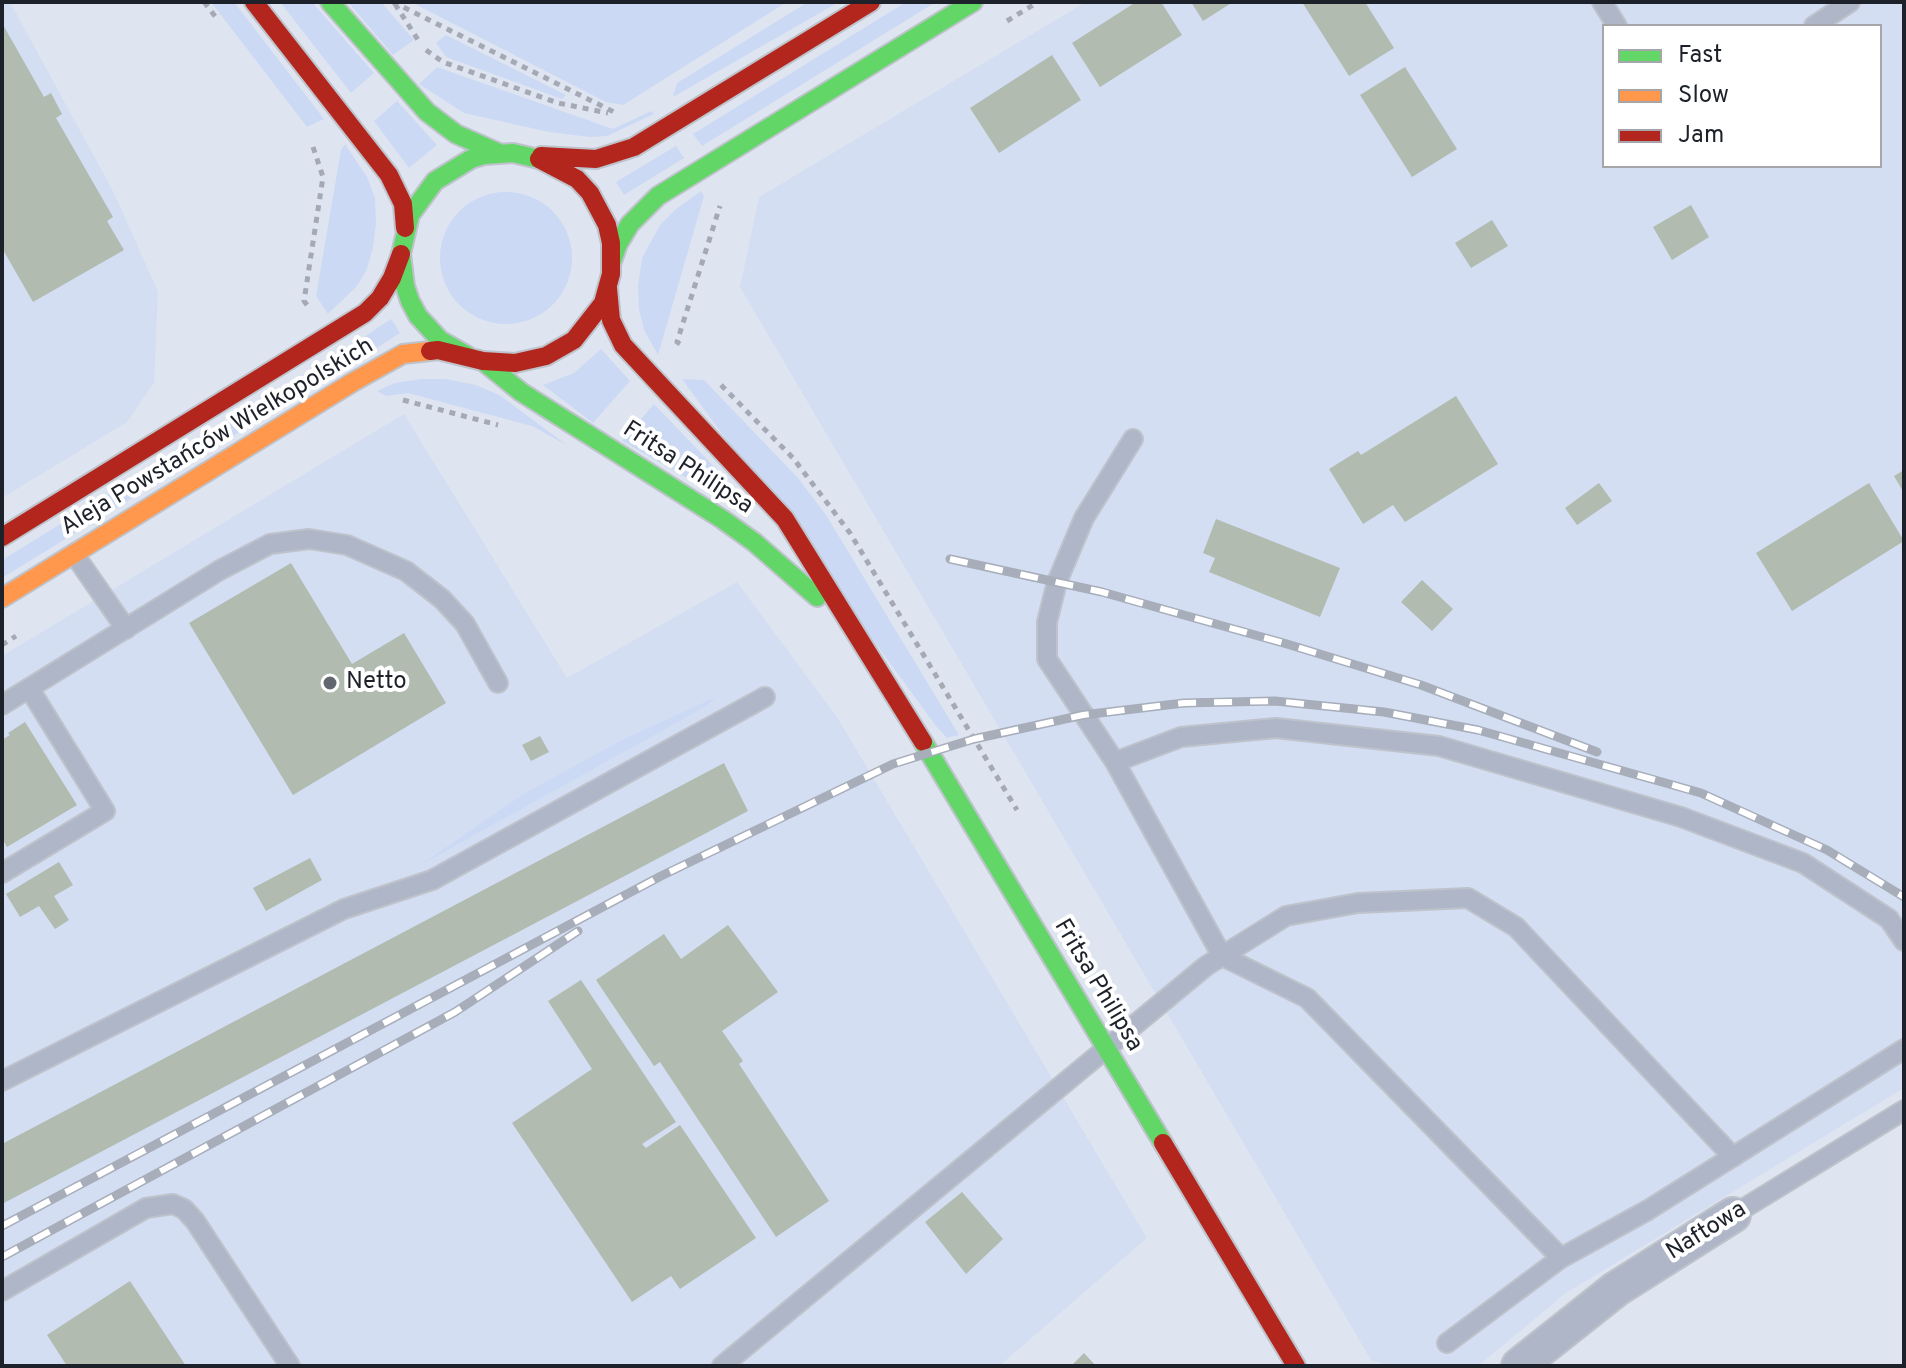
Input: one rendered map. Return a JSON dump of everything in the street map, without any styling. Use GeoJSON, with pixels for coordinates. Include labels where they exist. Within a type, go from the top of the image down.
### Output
{"type":"FeatureCollection","features":[{"type":"Feature","properties":{"kind":"main road"},"geometry":{"type":"LineString","coordinates":[[254,2],[389,175],[403,204],[405,228],[401,254],[405,286],[418,316],[440,340],[476,359],[499,363],[531,361],[574,340],[595,316],[608,288],[612,261],[623,234],[643,208],[658,196],[973,2]]}},
{"type":"Feature","properties":{"kind":"main road"},"geometry":{"type":"LineString","coordinates":[[330,2],[427,112],[456,134],[499,153]]}},
{"type":"Feature","properties":{"kind":"main road"},"geometry":{"type":"LineString","coordinates":[[405,228],[417,203],[435,181],[471,159],[499,153],[596,159],[634,147],[871,2]]}},
{"type":"Feature","properties":{"kind":"main road"},"geometry":{"type":"LineString","coordinates":[[528,155],[562,168],[590,193],[607,225],[612,261]]}},
{"type":"Feature","properties":{"kind":"main road","name":"Aleja Powstańców Wielkopolskich"},"geometry":{"type":"LineString","coordinates":[[2,537],[365,313],[380,298],[401,254]]}},
{"type":"Feature","properties":{"kind":"main road","name":"Fritsa Philipsa"},"geometry":{"type":"LineString","coordinates":[[608,288],[611,320],[623,345],[785,519],[885,678],[1296,1366]]}},
{"type":"Feature","properties":{"kind":"main road","name":"Aleja Powstańców Wielkopolskich"},"geometry":{"type":"LineString","coordinates":[[2,598],[384,363],[403,354],[438,350],[476,359]]}},
{"type":"Feature","properties":{"kind":"main road","name":"Fritsa Philipsa"},"geometry":{"type":"LineString","coordinates":[[476,359],[521,392],[743,534],[798,579],[854,632]]}},
{"type":"Feature","properties":{"kind":"street","name":"Naftowa"},"geometry":{"type":"LineString","coordinates":[[1519,1366],[1616,1289],[1733,1215]]}},
{"type":"Feature","properties":{"kind":"lane"},"geometry":{"type":"LineString","coordinates":[[1602,2],[1616,24]]}},
{"type":"Feature","properties":{"kind":"lane"},"geometry":{"type":"LineString","coordinates":[[1817,24],[1850,2]]}},
{"type":"Feature","properties":{"kind":"lane"},"geometry":{"type":"LineString","coordinates":[[1133,439],[1084,518],[1057,582],[1047,622],[1047,659],[1115,762],[1222,956],[1307,998],[1561,1258]]}},
{"type":"Feature","properties":{"kind":"lane"},"geometry":{"type":"LineString","coordinates":[[2,705],[220,570],[270,544],[309,539],[347,545],[406,571],[442,599],[465,624],[498,683]]}},
{"type":"Feature","properties":{"kind":"lane"},"geometry":{"type":"LineString","coordinates":[[74,554],[126,629]]}},
{"type":"Feature","properties":{"kind":"lane"},"geometry":{"type":"LineString","coordinates":[[2,873],[105,811],[29,688]]}},
{"type":"Feature","properties":{"kind":"lane"},"geometry":{"type":"LineString","coordinates":[[2,1081],[344,909],[432,880],[765,697]]}},
{"type":"Feature","properties":{"kind":"lane"},"geometry":{"type":"LineString","coordinates":[[1115,762],[1181,737],[1276,728],[1439,746],[1681,817],[1803,863],[1889,919],[1904,941]]}},
{"type":"Feature","properties":{"kind":"lane"},"geometry":{"type":"LineString","coordinates":[[722,1366],[1105,1047],[1222,956],[1286,916],[1358,903],[1468,898],[1516,927],[1733,1157]]}},
{"type":"Feature","properties":{"kind":"lane"},"geometry":{"type":"LineString","coordinates":[[1447,1343],[1561,1258],[1648,1210],[1904,1049]]}},
{"type":"Feature","properties":{"kind":"lane","name":"Naftowa"},"geometry":{"type":"LineString","coordinates":[[1733,1215],[1904,1110]]}},
{"type":"Feature","properties":{"kind":"lane"},"geometry":{"type":"LineString","coordinates":[[2,1291],[146,1208],[173,1204],[184,1209],[195,1221],[290,1366]]}},
{"type":"Feature","properties":{"kind":"path"},"geometry":{"type":"LineString","coordinates":[[393,3],[618,114],[558,103],[443,62],[424,48],[393,3]]}},
{"type":"Feature","properties":{"kind":"path"},"geometry":{"type":"LineString","coordinates":[[682,347],[677,342],[722,200],[702,169]]}},
{"type":"Feature","properties":{"kind":"path"},"geometry":{"type":"LineString","coordinates":[[716,381],[793,458],[850,533],[1017,810]]}},
{"type":"Feature","properties":{"kind":"shaded area"},"geometry":{"type":"Polygon","coordinates":[[[2,2],[10,2],[114,193],[158,292],[154,383],[127,422],[2,498],[2,2]]]}},
{"type":"Feature","properties":{"kind":"shaded area"},"geometry":{"type":"Polygon","coordinates":[[[211,2],[234,2],[324,119],[307,127],[211,2]]]}},
{"type":"Feature","properties":{"kind":"shaded area"},"geometry":{"type":"Polygon","coordinates":[[[280,2],[312,2],[374,73],[351,93],[280,2]]]}},
{"type":"Feature","properties":{"kind":"shaded area"},"geometry":{"type":"Polygon","coordinates":[[[348,2],[381,2],[414,40],[393,55],[348,2]]]}},
{"type":"Feature","properties":{"kind":"shaded area"},"geometry":{"type":"Polygon","coordinates":[[[411,2],[787,2],[623,105],[606,102],[411,2]]]}},
{"type":"Feature","properties":{"kind":"shaded area"},"geometry":{"type":"Polygon","coordinates":[[[808,2],[839,2],[673,97],[677,83],[808,2]]]}},
{"type":"Feature","properties":{"kind":"shaded area"},"geometry":{"type":"Polygon","coordinates":[[[906,2],[936,2],[702,146],[693,134],[906,2]]]}},
{"type":"Feature","properties":{"kind":"shaded area"},"geometry":{"type":"Polygon","coordinates":[[[1086,2],[1904,2],[1904,1088],[1566,1293],[1478,1366],[1392,1366],[1371,1360],[740,287],[759,197],[1086,2]]]}},
{"type":"Feature","properties":{"kind":"shaded area"},"geometry":{"type":"Polygon","coordinates":[[[446,35],[566,95],[562,99],[446,57],[436,43],[446,35]]]}},
{"type":"Feature","properties":{"kind":"shaded area"},"geometry":{"type":"Polygon","coordinates":[[[437,67],[613,129],[651,111],[654,114],[607,136],[549,132],[464,113],[419,84],[437,67]]]}},
{"type":"Feature","properties":{"kind":"shaded area"},"geometry":{"type":"Polygon","coordinates":[[[397,101],[437,145],[409,168],[374,121],[397,101]]]}},
{"type":"Feature","properties":{"kind":"shaded area"},"geometry":{"type":"Polygon","coordinates":[[[345,144],[367,177],[375,198],[376,223],[367,269],[357,286],[328,314],[316,296],[341,150],[345,144]]]}},
{"type":"Feature","properties":{"kind":"shaded area"},"geometry":{"type":"Polygon","coordinates":[[[676,146],[684,158],[624,195],[616,182],[676,146]]]}},
{"type":"Feature","properties":{"kind":"shaded area"},"geometry":{"type":"Polygon","coordinates":[[[701,191],[704,196],[658,355],[644,330],[639,309],[642,258],[660,225],[701,191]]]}},
{"type":"Feature","properties":{"kind":"shaded area"},"geometry":{"type":"Polygon","coordinates":[[[506,192],[531,197],[553,211],[567,233],[572,258],[567,283],[553,305],[531,319],[506,324],[481,319],[459,305],[445,283],[440,258],[445,233],[459,211],[481,197],[506,192]]]}},
{"type":"Feature","properties":{"kind":"shaded area"},"geometry":{"type":"Polygon","coordinates":[[[391,319],[400,333],[357,360],[349,347],[391,319]]]}},
{"type":"Feature","properties":{"kind":"shaded area"},"geometry":{"type":"Polygon","coordinates":[[[601,349],[630,381],[593,423],[543,385],[574,373],[601,349]]]}},
{"type":"Feature","properties":{"kind":"shaded area"},"geometry":{"type":"Polygon","coordinates":[[[331,358],[339,371],[2,578],[2,560],[331,358]]]}},
{"type":"Feature","properties":{"kind":"shaded area"},"geometry":{"type":"Polygon","coordinates":[[[446,379],[476,385],[501,396],[568,446],[532,426],[408,393],[386,396],[377,391],[395,383],[446,379]]]}},
{"type":"Feature","properties":{"kind":"shaded area"},"geometry":{"type":"Polygon","coordinates":[[[682,379],[704,380],[798,478],[826,515],[959,735],[947,738],[936,726],[682,379]]]}},
{"type":"Feature","properties":{"kind":"shaded area"},"geometry":{"type":"Polygon","coordinates":[[[654,404],[744,498],[738,507],[622,441],[654,404]]]}},
{"type":"Feature","properties":{"kind":"shaded area"},"geometry":{"type":"Polygon","coordinates":[[[404,414],[567,678],[737,582],[837,717],[1147,1238],[999,1366],[2,1366],[2,656],[404,414]]]}},
{"type":"Feature","properties":{"kind":"shaded area"},"geometry":{"type":"Polygon","coordinates":[[[716,697],[705,707],[422,864],[522,795],[620,741],[716,697]]]}},
{"type":"Feature","properties":{"kind":"building"},"geometry":{"type":"Polygon","coordinates":[[[1136,2],[1161,2],[1182,35],[1100,87],[1072,43],[1136,2]]]}},
{"type":"Feature","properties":{"kind":"building"},"geometry":{"type":"Polygon","coordinates":[[[1191,2],[1233,2],[1203,21],[1191,2]]]}},
{"type":"Feature","properties":{"kind":"building"},"geometry":{"type":"Polygon","coordinates":[[[1302,2],[1365,2],[1394,48],[1349,76],[1302,2]]]}},
{"type":"Feature","properties":{"kind":"building"},"geometry":{"type":"Polygon","coordinates":[[[2,23],[44,97],[51,93],[62,114],[56,118],[113,217],[107,221],[124,250],[33,302],[2,248],[2,23]]]}},
{"type":"Feature","properties":{"kind":"building"},"geometry":{"type":"Polygon","coordinates":[[[1052,55],[1081,100],[999,153],[970,108],[1052,55]]]}},
{"type":"Feature","properties":{"kind":"building"},"geometry":{"type":"Polygon","coordinates":[[[1405,67],[1457,149],[1412,177],[1360,95],[1405,67]]]}},
{"type":"Feature","properties":{"kind":"building"},"geometry":{"type":"Polygon","coordinates":[[[1691,205],[1709,237],[1672,260],[1653,227],[1691,205]]]}},
{"type":"Feature","properties":{"kind":"building"},"geometry":{"type":"Polygon","coordinates":[[[1492,220],[1508,246],[1471,268],[1455,243],[1492,220]]]}},
{"type":"Feature","properties":{"kind":"building"},"geometry":{"type":"Polygon","coordinates":[[[1456,396],[1498,464],[1405,522],[1393,505],[1363,524],[1329,469],[1358,451],[1361,455],[1456,396]]]}},
{"type":"Feature","properties":{"kind":"building"},"geometry":{"type":"Polygon","coordinates":[[[1904,470],[1904,493],[1894,476],[1904,470]]]}},
{"type":"Feature","properties":{"kind":"building"},"geometry":{"type":"Polygon","coordinates":[[[1599,483],[1612,501],[1577,525],[1565,508],[1599,483]]]}},
{"type":"Feature","properties":{"kind":"building"},"geometry":{"type":"Polygon","coordinates":[[[1869,483],[1904,541],[1792,611],[1756,553],[1869,483]]]}},
{"type":"Feature","properties":{"kind":"building"},"geometry":{"type":"Polygon","coordinates":[[[1216,519],[1340,568],[1320,617],[1209,572],[1215,558],[1203,553],[1216,519]]]}},
{"type":"Feature","properties":{"kind":"building","name":"Netto"},"geometry":{"type":"Polygon","coordinates":[[[291,563],[352,664],[404,633],[446,703],[293,795],[189,623],[291,563]]]}},
{"type":"Feature","properties":{"kind":"building"},"geometry":{"type":"Polygon","coordinates":[[[1422,580],[1453,609],[1432,631],[1401,602],[1422,580]]]}},
{"type":"Feature","properties":{"kind":"building"},"geometry":{"type":"Polygon","coordinates":[[[25,722],[77,805],[7,847],[2,838],[2,740],[25,722]]]}},
{"type":"Feature","properties":{"kind":"building"},"geometry":{"type":"Polygon","coordinates":[[[540,736],[549,752],[531,761],[522,745],[540,736]]]}},
{"type":"Feature","properties":{"kind":"building"},"geometry":{"type":"Polygon","coordinates":[[[724,763],[748,811],[2,1204],[2,1144],[724,763]]]}},
{"type":"Feature","properties":{"kind":"building"},"geometry":{"type":"Polygon","coordinates":[[[310,858],[322,880],[266,911],[253,888],[310,858]]]}},
{"type":"Feature","properties":{"kind":"building"},"geometry":{"type":"Polygon","coordinates":[[[59,862],[73,885],[54,896],[69,920],[55,929],[39,906],[20,917],[6,894],[59,862]]]}},
{"type":"Feature","properties":{"kind":"building"},"geometry":{"type":"Polygon","coordinates":[[[728,925],[778,992],[722,1031],[743,1061],[739,1064],[829,1201],[776,1237],[660,1062],[654,1066],[596,980],[664,934],[681,959],[728,925]]]}},
{"type":"Feature","properties":{"kind":"building"},"geometry":{"type":"Polygon","coordinates":[[[581,980],[676,1122],[642,1144],[646,1148],[680,1125],[756,1238],[680,1289],[671,1276],[632,1302],[512,1123],[592,1069],[548,1001],[581,980]]]}},
{"type":"Feature","properties":{"kind":"building"},"geometry":{"type":"Polygon","coordinates":[[[962,1192],[1003,1239],[966,1274],[925,1222],[962,1192]]]}},
{"type":"Feature","properties":{"kind":"building"},"geometry":{"type":"Polygon","coordinates":[[[130,1281],[186,1366],[67,1366],[47,1335],[130,1281]]]}},
{"type":"Feature","properties":{"kind":"building"},"geometry":{"type":"Polygon","coordinates":[[[1084,1353],[1096,1366],[1071,1366],[1084,1353]]]}},
{"type":"Feature","properties":{"kind":"railway"},"geometry":{"type":"LineString","coordinates":[[950,559],[1102,592],[1287,644],[1421,685],[1597,752]]}},
{"type":"Feature","properties":{"kind":"railway"},"geometry":{"type":"LineString","coordinates":[[2,1226],[661,876],[893,764],[974,739],[1083,715],[1184,703],[1275,701],[1384,712],[1478,730],[1701,793],[1827,850],[1904,897]]}},
{"type":"Feature","properties":{"kind":"railway"},"geometry":{"type":"LineString","coordinates":[[2,1257],[455,1012],[578,931]]}},
{"type":"Feature","properties":{"kind":"traffic: fast"},"geometry":{"type":"LineString","coordinates":[[330,2],[427,112],[456,134],[499,153]]}},
{"type":"Feature","properties":{"kind":"traffic: fast"},"geometry":{"type":"LineString","coordinates":[[612,261],[630,224],[658,196],[973,2]]}},
{"type":"Feature","properties":{"kind":"traffic: fast"},"geometry":{"type":"LineString","coordinates":[[468,356],[440,340],[418,316],[410,301],[401,254],[410,215],[435,181],[471,159],[513,153],[539,159]]}},
{"type":"Feature","properties":{"kind":"traffic: fast"},"geometry":{"type":"LineString","coordinates":[[483,361],[521,392],[722,519],[754,542],[817,597]]}},
{"type":"Feature","properties":{"kind":"traffic: fast"},"geometry":{"type":"LineString","coordinates":[[923,742],[1163,1143]]}},
{"type":"Feature","properties":{"kind":"traffic: slow"},"geometry":{"type":"LineString","coordinates":[[2,598],[353,382],[403,354],[430,351]]}},
{"type":"Feature","properties":{"kind":"traffic: jam"},"geometry":{"type":"LineString","coordinates":[[254,2],[389,175],[403,204],[405,228]]}},
{"type":"Feature","properties":{"kind":"traffic: jam"},"geometry":{"type":"LineString","coordinates":[[541,156],[596,159],[634,147],[871,2]]}},
{"type":"Feature","properties":{"kind":"traffic: jam"},"geometry":{"type":"LineString","coordinates":[[430,351],[438,350],[483,361],[515,363],[546,356],[574,340],[603,303],[611,274],[611,243],[607,225],[590,193],[577,179],[539,159]]}},
{"type":"Feature","properties":{"kind":"traffic: jam"},"geometry":{"type":"LineString","coordinates":[[2,537],[365,313],[380,298],[401,254]]}},
{"type":"Feature","properties":{"kind":"traffic: jam"},"geometry":{"type":"LineString","coordinates":[[608,288],[611,320],[623,345],[785,519],[923,742]]}},
{"type":"Feature","properties":{"kind":"traffic: jam"},"geometry":{"type":"LineString","coordinates":[[1163,1143],[1296,1366]]}},
{"type":"Feature","properties":{"kind":"place","name":"Netto"},"geometry":{"type":"Point","coordinates":[330,683]}}]}
